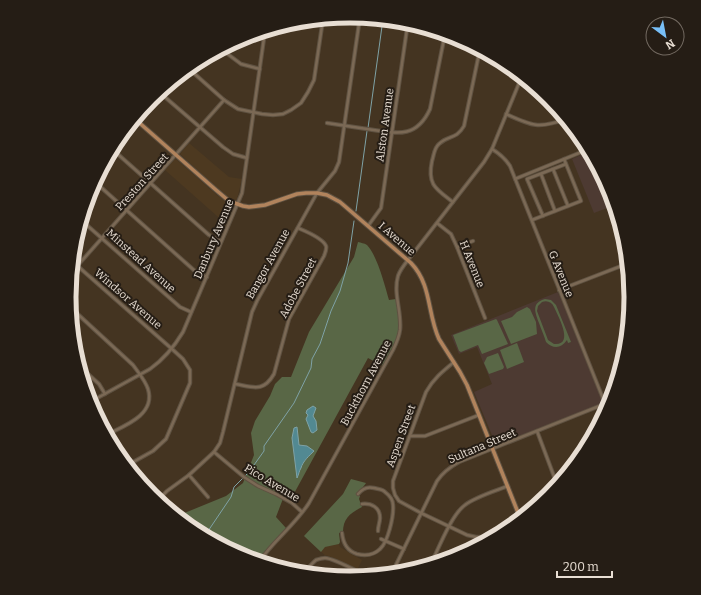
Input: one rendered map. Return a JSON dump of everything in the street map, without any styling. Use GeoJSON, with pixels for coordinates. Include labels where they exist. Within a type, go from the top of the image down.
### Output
{"type":"FeatureCollection","features":[{"type":"Feature","properties":{"kind":"main road","name":"I Avenue"},"geometry":{"type":"LineString","coordinates":[[139,123],[224,197],[238,204],[249,207],[270,204],[306,192],[326,195],[336,200],[408,260],[422,279],[439,339],[465,381],[519,514]]}},
{"type":"Feature","properties":{"kind":"street","name":"Bangor Avenue"},"geometry":{"type":"LineString","coordinates":[[161,497],[189,475],[214,452],[220,443],[256,301],[318,193],[335,171],[339,162],[359,24]]}},
{"type":"Feature","properties":{"kind":"street"},"geometry":{"type":"LineString","coordinates":[[193,73],[224,100],[238,109],[254,113],[273,115],[283,114],[301,103],[314,80],[322,25]]}},
{"type":"Feature","properties":{"kind":"street","name":"Alston Avenue"},"geometry":{"type":"LineString","coordinates":[[368,226],[381,208],[407,29]]}},
{"type":"Feature","properties":{"kind":"street","name":"Danbury Avenue"},"geometry":{"type":"LineString","coordinates":[[96,399],[159,362],[172,349],[183,332],[242,193],[264,37]]}},
{"type":"Feature","properties":{"kind":"street"},"geometry":{"type":"LineString","coordinates":[[327,123],[392,132],[404,132],[413,129],[426,117],[430,108],[444,40]]}},
{"type":"Feature","properties":{"kind":"street"},"geometry":{"type":"LineString","coordinates":[[226,53],[241,64],[260,70]]}},
{"type":"Feature","properties":{"kind":"street"},"geometry":{"type":"LineString","coordinates":[[453,202],[436,189],[431,181],[431,169],[435,150],[439,144],[460,132],[464,126],[479,55]]}},
{"type":"Feature","properties":{"kind":"street","name":"Buckthorn Avenue"},"geometry":{"type":"LineString","coordinates":[[263,557],[309,503],[393,350],[398,340],[400,331],[397,283],[400,272],[484,162],[492,149],[521,82]]}},
{"type":"Feature","properties":{"kind":"street"},"geometry":{"type":"LineString","coordinates":[[164,96],[232,154],[248,158]]}},
{"type":"Feature","properties":{"kind":"street","name":"Preston Street"},"geometry":{"type":"LineString","coordinates":[[78,266],[224,100]]}},
{"type":"Feature","properties":{"kind":"street"},"geometry":{"type":"LineString","coordinates":[[506,114],[533,125],[553,124],[560,121]]}},
{"type":"Feature","properties":{"kind":"street","name":"G Avenue"},"geometry":{"type":"LineString","coordinates":[[492,149],[505,158],[510,166],[604,402]]}},
{"type":"Feature","properties":{"kind":"street"},"geometry":{"type":"LineString","coordinates":[[515,179],[583,151]]}},
{"type":"Feature","properties":{"kind":"street"},"geometry":{"type":"LineString","coordinates":[[117,153],[209,235],[221,241]]}},
{"type":"Feature","properties":{"kind":"street"},"geometry":{"type":"LineString","coordinates":[[532,220],[581,200],[564,159]]}},
{"type":"Feature","properties":{"kind":"street"},"geometry":{"type":"LineString","coordinates":[[543,216],[527,179],[566,164]]}},
{"type":"Feature","properties":{"kind":"street"},"geometry":{"type":"LineString","coordinates":[[553,169],[568,206]]}},
{"type":"Feature","properties":{"kind":"street"},"geometry":{"type":"LineString","coordinates":[[541,174],[555,211]]}},
{"type":"Feature","properties":{"kind":"street"},"geometry":{"type":"LineString","coordinates":[[100,186],[196,272],[206,277]]}},
{"type":"Feature","properties":{"kind":"street","name":"H Avenue"},"geometry":{"type":"LineString","coordinates":[[437,223],[451,234],[485,318]]}},
{"type":"Feature","properties":{"kind":"street","name":"Minstead Avenue"},"geometry":{"type":"LineString","coordinates":[[86,224],[180,307],[191,312]]}},
{"type":"Feature","properties":{"kind":"street","name":"Adobe Street"},"geometry":{"type":"LineString","coordinates":[[235,384],[260,387],[270,382],[274,374],[289,319],[324,256],[326,245],[322,240],[298,228]]}},
{"type":"Feature","properties":{"kind":"street"},"geometry":{"type":"LineString","coordinates":[[457,247],[473,241]]}},
{"type":"Feature","properties":{"kind":"street"},"geometry":{"type":"LineString","coordinates":[[559,290],[623,265]]}},
{"type":"Feature","properties":{"kind":"street","name":"Windsor Avenue"},"geometry":{"type":"LineString","coordinates":[[78,266],[172,349],[190,370],[190,383],[166,439],[154,451],[132,463]]}},
{"type":"Feature","properties":{"kind":"street"},"geometry":{"type":"LineString","coordinates":[[77,314],[133,365],[140,374],[148,391],[149,402],[145,410],[138,418],[111,432]]}},
{"type":"Feature","properties":{"kind":"street","name":"Aspen Street"},"geometry":{"type":"LineString","coordinates":[[454,362],[430,385],[422,402],[393,481],[393,488],[399,501],[421,513],[467,535],[485,537]]}},
{"type":"Feature","properties":{"kind":"street"},"geometry":{"type":"LineString","coordinates":[[86,372],[99,384],[105,394]]}},
{"type":"Feature","properties":{"kind":"street","name":"Sultana Street"},"geometry":{"type":"LineString","coordinates":[[394,569],[437,481],[451,466],[603,405]]}},
{"type":"Feature","properties":{"kind":"street"},"geometry":{"type":"LineString","coordinates":[[410,436],[425,436],[479,415]]}},
{"type":"Feature","properties":{"kind":"street"},"geometry":{"type":"LineString","coordinates":[[537,431],[555,480]]}},
{"type":"Feature","properties":{"kind":"street","name":"Pico Avenue"},"geometry":{"type":"LineString","coordinates":[[214,452],[244,477],[258,486],[292,503],[302,512]]}},
{"type":"Feature","properties":{"kind":"street"},"geometry":{"type":"LineString","coordinates":[[189,475],[208,497]]}},
{"type":"Feature","properties":{"kind":"street"},"geometry":{"type":"LineString","coordinates":[[433,559],[457,512],[473,500],[508,486]]}},
{"type":"Feature","properties":{"kind":"street"},"geometry":{"type":"LineString","coordinates":[[342,533],[344,544],[349,550],[356,554],[367,555],[376,553],[382,548],[389,534],[393,506],[392,501],[385,491],[371,487],[361,490],[358,494]]}},
{"type":"Feature","properties":{"kind":"street"},"geometry":{"type":"LineString","coordinates":[[362,504],[373,505],[377,510],[380,518],[378,531]]}},
{"type":"Feature","properties":{"kind":"street"},"geometry":{"type":"LineString","coordinates":[[381,539],[404,550]]}},
{"type":"Feature","properties":{"kind":"street"},"geometry":{"type":"LineString","coordinates":[[308,569],[318,559],[330,558],[357,572]]}},
{"type":"Feature","properties":{"kind":"shaded area"},"geometry":{"type":"Polygon","coordinates":[[[189,143],[229,177],[242,179],[237,199],[235,200],[227,197],[180,154],[189,143]]]}},
{"type":"Feature","properties":{"kind":"shaded area"},"geometry":{"type":"Polygon","coordinates":[[[584,154],[597,176],[609,207],[594,213],[572,159],[584,154]]]}},
{"type":"Feature","properties":{"kind":"shaded area"},"geometry":{"type":"Polygon","coordinates":[[[175,159],[218,196],[234,206],[228,223],[217,216],[165,170],[175,159]]]}},
{"type":"Feature","properties":{"kind":"shaded area"},"geometry":{"type":"Polygon","coordinates":[[[558,292],[603,403],[496,445],[474,392],[492,384],[477,347],[459,354],[451,335],[558,292]]]}},
{"type":"Feature","properties":{"kind":"shaded area"},"geometry":{"type":"Polygon","coordinates":[[[339,544],[340,547],[362,560],[357,570],[321,552],[324,547],[339,544]]]}},
{"type":"Feature","properties":{"kind":"green space"},"geometry":{"type":"Polygon","coordinates":[[[358,242],[364,243],[371,250],[380,271],[389,300],[396,299],[399,317],[397,338],[383,366],[368,358],[291,499],[284,496],[276,517],[286,528],[261,557],[229,544],[198,526],[182,514],[226,496],[243,483],[254,455],[251,433],[255,421],[270,396],[275,384],[282,377],[291,377],[309,332],[354,257],[358,242]]]}},
{"type":"Feature","properties":{"kind":"green space"},"geometry":{"type":"Polygon","coordinates":[[[545,299],[551,300],[556,305],[571,342],[568,343],[567,340],[562,345],[554,347],[546,342],[535,312],[536,305],[545,299]],[[544,301],[538,306],[537,311],[548,340],[554,344],[560,343],[564,336],[561,323],[552,304],[544,301]]]}},
{"type":"Feature","properties":{"kind":"green space"},"geometry":{"type":"Polygon","coordinates":[[[527,307],[530,309],[536,322],[537,334],[511,344],[501,321],[512,317],[517,312],[527,307]]]}},
{"type":"Feature","properties":{"kind":"green space"},"geometry":{"type":"Polygon","coordinates":[[[496,319],[508,344],[482,354],[478,345],[461,352],[459,351],[453,335],[496,319]]]}},
{"type":"Feature","properties":{"kind":"green space"},"geometry":{"type":"Polygon","coordinates":[[[517,343],[524,362],[507,369],[500,350],[517,343]]]}},
{"type":"Feature","properties":{"kind":"green space"},"geometry":{"type":"Polygon","coordinates":[[[498,353],[504,367],[503,369],[489,374],[484,363],[487,357],[498,353]]]}},
{"type":"Feature","properties":{"kind":"green space"},"geometry":{"type":"Polygon","coordinates":[[[351,479],[366,483],[357,495],[360,496],[359,499],[362,507],[351,514],[344,523],[343,532],[339,533],[339,544],[325,547],[321,552],[304,536],[343,494],[351,479]]]}},
{"type":"Feature","properties":{"kind":"water"},"geometry":{"type":"Polygon","coordinates":[[[313,406],[316,408],[313,416],[316,421],[317,430],[313,433],[311,432],[306,419],[308,415],[306,413],[307,410],[313,406]]]}},
{"type":"Feature","properties":{"kind":"water"},"geometry":{"type":"Polygon","coordinates":[[[297,427],[299,445],[307,446],[314,451],[303,463],[297,478],[292,438],[294,428],[297,427]]]}},
{"type":"Feature","properties":{"kind":"waterway"},"geometry":{"type":"LineString","coordinates":[[368,128],[382,25]]}},
{"type":"Feature","properties":{"kind":"waterway"},"geometry":{"type":"LineString","coordinates":[[356,211],[367,131]]}},
{"type":"Feature","properties":{"kind":"waterway"},"geometry":{"type":"LineString","coordinates":[[208,532],[231,497],[234,487],[249,472],[264,451],[264,446],[294,403],[311,368],[312,359],[320,344],[331,311],[340,291],[348,263],[354,221]]}}]}
